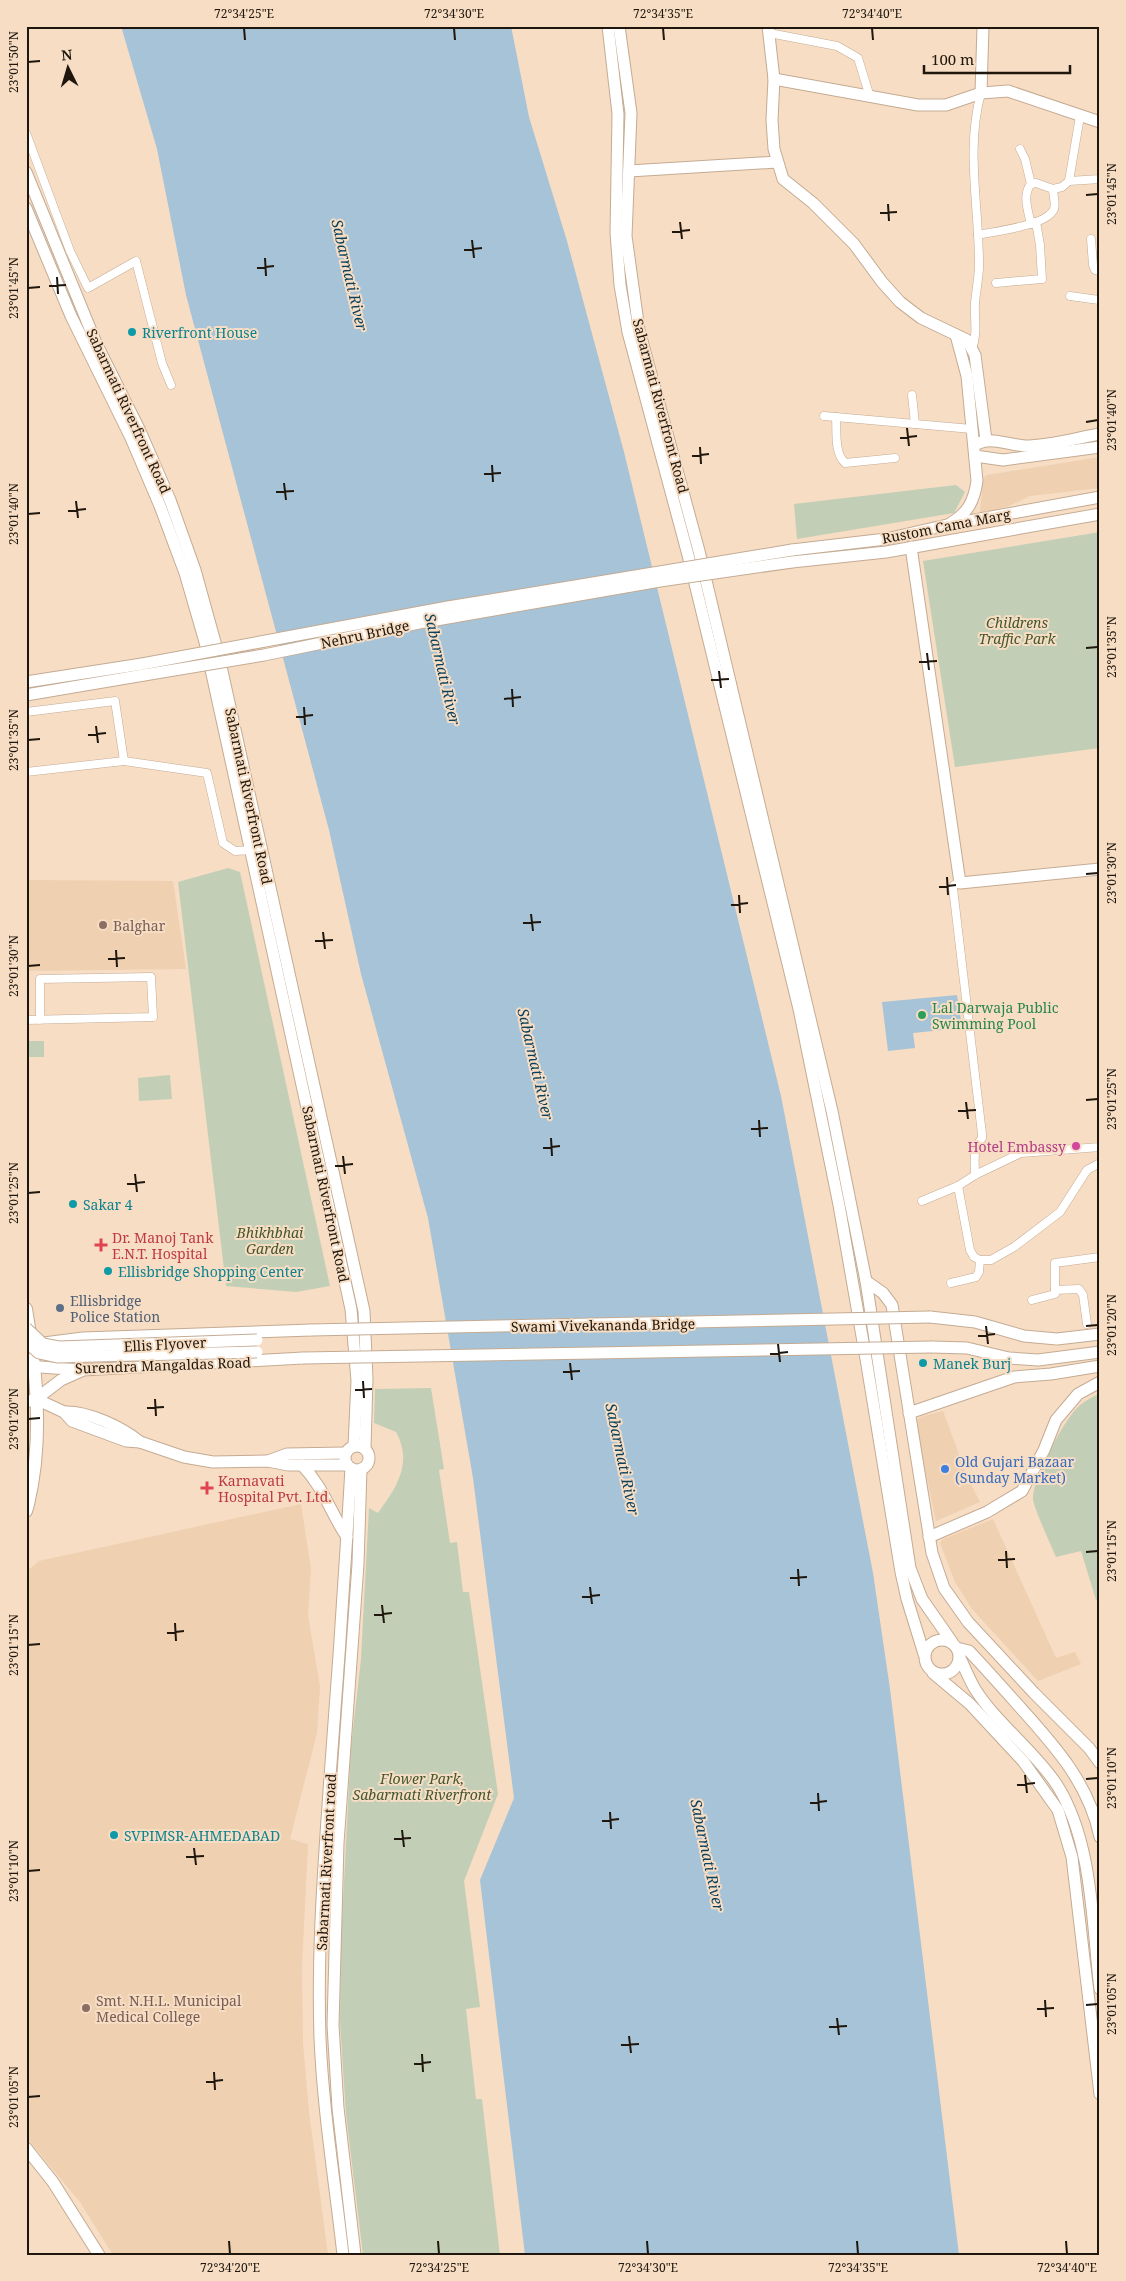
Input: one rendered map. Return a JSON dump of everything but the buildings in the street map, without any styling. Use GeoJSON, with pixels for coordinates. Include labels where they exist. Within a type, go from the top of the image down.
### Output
{"type":"FeatureCollection","features":[{"type":"Feature","properties":{"kind":"main road"},"geometry":{"type":"LineString","coordinates":[[608,26],[618,114],[616,234],[620,285],[628,332],[690,564],[799,1009],[844,1234],[903,1581],[926,1665],[970,1704],[1023,1761],[1058,1810],[1072,1857],[1100,2094]]}},
{"type":"Feature","properties":{"kind":"main road","name":"Sabarmati Riverfront Road"},"geometry":{"type":"LineString","coordinates":[[619,26],[631,113],[626,236],[639,330],[699,551],[811,1019],[866,1281],[910,1568],[922,1599],[956,1649]]}},
{"type":"Feature","properties":{"kind":"main road"},"geometry":{"type":"LineString","coordinates":[[981,93],[982,27]]}},
{"type":"Feature","properties":{"kind":"main road"},"geometry":{"type":"LineString","coordinates":[[768,29],[774,79],[772,120],[777,162],[783,179],[813,203],[854,244],[882,282],[900,302],[921,318],[967,340],[975,355],[986,440]]}},
{"type":"Feature","properties":{"kind":"main road"},"geometry":{"type":"LineString","coordinates":[[774,79],[918,105],[946,105],[981,93],[1008,91],[1100,122]]}},
{"type":"Feature","properties":{"kind":"main road"},"geometry":{"type":"LineString","coordinates":[[629,171],[777,162]]}},
{"type":"Feature","properties":{"kind":"main road","name":"Sabarmati Riverfront Road"},"geometry":{"type":"LineString","coordinates":[[26,172],[101,365]]}},
{"type":"Feature","properties":{"kind":"main road","name":"Sabarmati Riverfront Road"},"geometry":{"type":"LineString","coordinates":[[26,208],[71,316],[144,439],[182,530],[218,653],[256,850],[364,1311],[368,1379],[354,1458]]}},
{"type":"Feature","properties":{"kind":"main road"},"geometry":{"type":"LineString","coordinates":[[947,525],[961,517],[970,508],[975,495],[977,481],[967,376],[956,336]]}},
{"type":"Feature","properties":{"kind":"main road"},"geometry":{"type":"LineString","coordinates":[[986,440],[1026,446],[1100,434]]}},
{"type":"Feature","properties":{"kind":"main road"},"geometry":{"type":"LineString","coordinates":[[974,451],[986,440]]}},
{"type":"Feature","properties":{"kind":"main road"},"geometry":{"type":"LineString","coordinates":[[974,451],[1004,460],[1100,447]]}},
{"type":"Feature","properties":{"kind":"main road","name":"Rustom Cama Marg"},"geometry":{"type":"LineString","coordinates":[[792,550],[886,539],[947,525],[1100,497]]}},
{"type":"Feature","properties":{"kind":"main road","name":"Rustom Cama Marg"},"geometry":{"type":"LineString","coordinates":[[792,562],[911,547],[1100,514]]}},
{"type":"Feature","properties":{"kind":"main road"},"geometry":{"type":"LineString","coordinates":[[911,547],[960,884],[1100,869]]}},
{"type":"Feature","properties":{"kind":"main road","name":"Nehru Bridge"},"geometry":{"type":"LineString","coordinates":[[26,695],[143,669],[448,607],[792,550]]}},
{"type":"Feature","properties":{"kind":"main road","name":"Nehru Bridge"},"geometry":{"type":"LineString","coordinates":[[26,682],[264,655],[419,623],[660,580],[792,562]]}},
{"type":"Feature","properties":{"kind":"main road"},"geometry":{"type":"LineString","coordinates":[[866,1281],[884,1292],[892,1305],[929,1537],[932,1553],[944,1588],[968,1622],[1034,1693],[1089,1748],[1100,1763]]}},
{"type":"Feature","properties":{"kind":"main road"},"geometry":{"type":"LineString","coordinates":[[26,1309],[35,1466],[26,1511]]}},
{"type":"Feature","properties":{"kind":"main road","name":"Swami Vivekananda Bridge"},"geometry":{"type":"LineString","coordinates":[[280,1333],[311,1330],[930,1318],[975,1322],[1024,1336],[1057,1339],[1100,1334]]}},
{"type":"Feature","properties":{"kind":"main road","name":"Ellis Flyover"},"geometry":{"type":"LineString","coordinates":[[26,1328],[43,1344],[59,1347],[257,1340],[280,1333]]}},
{"type":"Feature","properties":{"kind":"main road"},"geometry":{"type":"LineString","coordinates":[[28,1345],[83,1338],[280,1333]]}},
{"type":"Feature","properties":{"kind":"main road","name":"Ellis Flyover"},"geometry":{"type":"LineString","coordinates":[[28,1345],[39,1353],[57,1357],[257,1352],[297,1358]]}},
{"type":"Feature","properties":{"kind":"main road","name":"Swami Vivekananda Bridge"},"geometry":{"type":"LineString","coordinates":[[297,1358],[932,1347],[967,1348],[1010,1358],[1038,1360],[1100,1352]]}},
{"type":"Feature","properties":{"kind":"main road","name":"Surendra Mangaldas Road"},"geometry":{"type":"LineString","coordinates":[[30,1366],[83,1370],[297,1358]]}},
{"type":"Feature","properties":{"kind":"main road"},"geometry":{"type":"LineString","coordinates":[[909,1413],[1014,1377],[1051,1374],[1100,1366]]}},
{"type":"Feature","properties":{"kind":"main road"},"geometry":{"type":"LineString","coordinates":[[31,1400],[61,1380],[83,1370]]}},
{"type":"Feature","properties":{"kind":"main road"},"geometry":{"type":"LineString","coordinates":[[929,1537],[987,1512],[1022,1491],[1044,1450],[1056,1420],[1078,1394],[1100,1382]]}},
{"type":"Feature","properties":{"kind":"main road"},"geometry":{"type":"LineString","coordinates":[[31,1400],[64,1412],[77,1412],[128,1432],[140,1442],[184,1457],[214,1462],[268,1460],[287,1454],[354,1458]]}},
{"type":"Feature","properties":{"kind":"main road"},"geometry":{"type":"LineString","coordinates":[[268,1460],[288,1466],[354,1458]]}},
{"type":"Feature","properties":{"kind":"main road","name":"Sabarmati Riverfront road"},"geometry":{"type":"LineString","coordinates":[[343,2255],[328,2128],[320,2021],[321,1947],[325,1843],[349,1604],[347,1537],[354,1458]]}},
{"type":"Feature","properties":{"kind":"main road","name":"Sabarmati Riverfront road"},"geometry":{"type":"LineString","coordinates":[[354,1458],[334,1947],[333,2021],[338,2108],[355,2255]]}},
{"type":"Feature","properties":{"kind":"main road"},"geometry":{"type":"LineString","coordinates":[[302,1465],[322,1490],[339,1526],[347,1537]]}},
{"type":"Feature","properties":{"kind":"main road"},"geometry":{"type":"LineString","coordinates":[[924,1654],[927,1646],[934,1641],[943,1639],[956,1649],[975,1690],[1043,1766],[1057,1786],[1068,1808],[1084,1857],[1100,1989]]}},
{"type":"Feature","properties":{"kind":"main road"},"geometry":{"type":"LineString","coordinates":[[933,1672],[942,1675],[950,1673],[957,1666],[956,1649]]}},
{"type":"Feature","properties":{"kind":"main road"},"geometry":{"type":"LineString","coordinates":[[956,1649],[969,1651],[1055,1745],[1079,1779],[1098,1823],[1100,1837]]}},
{"type":"Feature","properties":{"kind":"main road"},"geometry":{"type":"LineString","coordinates":[[321,1947],[334,1947]]}},
{"type":"Feature","properties":{"kind":"main road"},"geometry":{"type":"LineString","coordinates":[[320,2021],[333,2021]]}},
{"type":"Feature","properties":{"kind":"main road"},"geometry":{"type":"LineString","coordinates":[[26,2148],[52,2182],[95,2253]]}},
{"type":"Feature","properties":{"kind":"street"},"geometry":{"type":"LineString","coordinates":[[768,29],[837,46],[858,58],[870,97]]}},
{"type":"Feature","properties":{"kind":"street"},"geometry":{"type":"LineString","coordinates":[[972,349],[976,330],[975,305],[979,269],[974,166],[975,113],[981,93]]}},
{"type":"Feature","properties":{"kind":"street"},"geometry":{"type":"LineString","coordinates":[[1069,182],[1080,116]]}},
{"type":"Feature","properties":{"kind":"street"},"geometry":{"type":"LineString","coordinates":[[26,133],[70,251],[88,288],[136,261],[162,363],[171,385]]}},
{"type":"Feature","properties":{"kind":"street"},"geometry":{"type":"LineString","coordinates":[[1020,149],[1025,159],[1031,184]]}},
{"type":"Feature","properties":{"kind":"street"},"geometry":{"type":"LineString","coordinates":[[996,283],[1042,279],[1040,245],[1027,202],[1027,188],[1031,184],[1036,183],[1052,189],[1062,187],[1069,182],[1100,179]]}},
{"type":"Feature","properties":{"kind":"street"},"geometry":{"type":"LineString","coordinates":[[978,235],[1033,223],[1049,216],[1055,206],[1052,189]]}},
{"type":"Feature","properties":{"kind":"street"},"geometry":{"type":"LineString","coordinates":[[1091,239],[1093,265],[1096,270],[1100,271]]}},
{"type":"Feature","properties":{"kind":"street"},"geometry":{"type":"LineString","coordinates":[[60,257],[70,251]]}},
{"type":"Feature","properties":{"kind":"street"},"geometry":{"type":"LineString","coordinates":[[1070,296],[1099,300],[1100,296]]}},
{"type":"Feature","properties":{"kind":"street"},"geometry":{"type":"LineString","coordinates":[[912,394],[915,424]]}},
{"type":"Feature","properties":{"kind":"street"},"geometry":{"type":"LineString","coordinates":[[824,416],[972,429]]}},
{"type":"Feature","properties":{"kind":"street"},"geometry":{"type":"LineString","coordinates":[[836,418],[838,449],[840,458],[845,463],[895,458]]}},
{"type":"Feature","properties":{"kind":"street"},"geometry":{"type":"LineString","coordinates":[[26,712],[115,701],[124,761]]}},
{"type":"Feature","properties":{"kind":"street"},"geometry":{"type":"LineString","coordinates":[[26,772],[124,761],[207,773],[223,842],[235,851],[256,850]]}},
{"type":"Feature","properties":{"kind":"street"},"geometry":{"type":"LineString","coordinates":[[960,884],[954,885],[953,888],[982,1134],[982,1138],[976,1144],[975,1175]]}},
{"type":"Feature","properties":{"kind":"street"},"geometry":{"type":"LineString","coordinates":[[26,1020],[40,1020],[153,1017],[152,977],[40,979],[40,1020]]}},
{"type":"Feature","properties":{"kind":"street"},"geometry":{"type":"LineString","coordinates":[[922,1201],[958,1186],[975,1175],[1021,1154],[1100,1147]]}},
{"type":"Feature","properties":{"kind":"street"},"geometry":{"type":"LineString","coordinates":[[958,1186],[967,1242],[974,1257],[980,1260],[991,1260],[1014,1247],[1060,1212],[1087,1170],[1100,1163]]}},
{"type":"Feature","properties":{"kind":"street"},"geometry":{"type":"LineString","coordinates":[[1032,1300],[1037,1297],[1052,1295],[1055,1290],[1055,1263],[1100,1257]]}},
{"type":"Feature","properties":{"kind":"street"},"geometry":{"type":"LineString","coordinates":[[951,1283],[976,1277],[979,1272],[980,1260]]}},
{"type":"Feature","properties":{"kind":"street"},"geometry":{"type":"LineString","coordinates":[[1055,1290],[1079,1289],[1083,1295],[1087,1324]]}},
{"type":"Feature","properties":{"kind":"shaded area"},"geometry":{"type":"Polygon","coordinates":[[[1100,457],[1100,488],[1030,496],[1009,506],[980,514],[983,479],[987,475],[1100,457]]]}},
{"type":"Feature","properties":{"kind":"shaded area","name":"Balghar"},"geometry":{"type":"Polygon","coordinates":[[[26,880],[173,881],[186,969],[26,971],[26,880]]]}},
{"type":"Feature","properties":{"kind":"shaded area","name":"Old Gujari Bazaar (Sunday Market)"},"geometry":{"type":"Polygon","coordinates":[[[943,1411],[967,1476],[980,1502],[936,1521],[915,1423],[920,1417],[943,1411]]]}},
{"type":"Feature","properties":{"kind":"shaded area"},"geometry":{"type":"Polygon","coordinates":[[[301,1504],[311,1569],[308,1616],[320,1686],[317,1733],[290,1839],[308,1844],[302,1966],[303,2043],[309,2112],[328,2255],[113,2255],[80,2202],[26,2137],[26,1572],[39,1561],[301,1504]]]}},
{"type":"Feature","properties":{"kind":"shaded area"},"geometry":{"type":"Polygon","coordinates":[[[993,1519],[1056,1658],[1075,1652],[1081,1664],[1038,1681],[972,1609],[955,1582],[940,1543],[943,1539],[993,1519]]]}},
{"type":"Feature","properties":{"kind":"green space"},"geometry":{"type":"Polygon","coordinates":[[[956,485],[965,492],[954,513],[797,539],[794,504],[956,485]]]}},
{"type":"Feature","properties":{"kind":"green space","name":"Childrens Traffic Park"},"geometry":{"type":"Polygon","coordinates":[[[1100,532],[1100,748],[955,767],[923,561],[1100,532]]]}},
{"type":"Feature","properties":{"kind":"green space","name":"Bhikhbhai Garden"},"geometry":{"type":"Polygon","coordinates":[[[228,868],[240,872],[330,1286],[296,1292],[226,1286],[178,882],[228,868]]]}},
{"type":"Feature","properties":{"kind":"green space"},"geometry":{"type":"Polygon","coordinates":[[[26,1041],[44,1041],[44,1057],[26,1057],[26,1041]]]}},
{"type":"Feature","properties":{"kind":"green space"},"geometry":{"type":"Polygon","coordinates":[[[170,1075],[172,1099],[139,1101],[138,1078],[170,1075]]]}},
{"type":"Feature","properties":{"kind":"green space","name":"Flower Park, Sabarmati Riverfront"},"geometry":{"type":"Polygon","coordinates":[[[431,1388],[444,1469],[439,1470],[450,1543],[457,1542],[463,1592],[469,1592],[498,1794],[464,1881],[480,2007],[466,2009],[476,2099],[482,2099],[500,2255],[363,2255],[346,2114],[340,2022],[341,1940],[351,1747],[361,1659],[369,1508],[378,1513],[397,1484],[403,1464],[401,1443],[396,1432],[374,1423],[375,1389],[431,1388]]]}},
{"type":"Feature","properties":{"kind":"green space"},"geometry":{"type":"Polygon","coordinates":[[[1100,1394],[1100,1603],[1096,1600],[1081,1551],[1056,1557],[1039,1519],[1033,1499],[1037,1479],[1064,1425],[1079,1406],[1100,1394]]]}},
{"type":"Feature","properties":{"kind":"water","name":"Sabarmati River"},"geometry":{"type":"Polygon","coordinates":[[[121,26],[511,26],[529,117],[567,241],[624,452],[781,1096],[873,1573],[890,1689],[959,2255],[525,2255],[480,1880],[514,1798],[473,1478],[428,1218],[361,974],[329,830],[186,295],[157,149],[121,26]]]}},
{"type":"Feature","properties":{"kind":"water","name":"Lal Darwaja Public Swimming Pool"},"geometry":{"type":"Polygon","coordinates":[[[957,995],[962,1028],[913,1033],[915,1048],[888,1051],[882,1002],[957,995]]]}},
{"type":"Feature","properties":{"kind":"place","name":"Riverfront House"},"geometry":{"type":"Point","coordinates":[132,332]}},
{"type":"Feature","properties":{"kind":"place","name":"Balghar"},"geometry":{"type":"Point","coordinates":[103,925]}},
{"type":"Feature","properties":{"kind":"place","name":"Lal Darwaja Public Swimming Pool"},"geometry":{"type":"Point","coordinates":[922,1015]}},
{"type":"Feature","properties":{"kind":"place","name":"Hotel Embassy"},"geometry":{"type":"Point","coordinates":[1076,1146]}},
{"type":"Feature","properties":{"kind":"place","name":"Sakar 4"},"geometry":{"type":"Point","coordinates":[73,1204]}},
{"type":"Feature","properties":{"kind":"place","name":"Dr. Manoj Tank E.N.T. Hospital"},"geometry":{"type":"Point","coordinates":[101,1245]}},
{"type":"Feature","properties":{"kind":"place","name":"Ellisbridge Shopping Center"},"geometry":{"type":"Point","coordinates":[108,1271]}},
{"type":"Feature","properties":{"kind":"place","name":"Ellisbridge Police Station"},"geometry":{"type":"Point","coordinates":[60,1308]}},
{"type":"Feature","properties":{"kind":"place","name":"Manek Burj"},"geometry":{"type":"Point","coordinates":[923,1363]}},
{"type":"Feature","properties":{"kind":"place","name":"Old Gujari Bazaar (Sunday Market)"},"geometry":{"type":"Point","coordinates":[945,1469]}},
{"type":"Feature","properties":{"kind":"place","name":"Karnavati Hospital Pvt. Ltd."},"geometry":{"type":"Point","coordinates":[207,1488]}},
{"type":"Feature","properties":{"kind":"place","name":"SVPIMSR-AHMEDABAD"},"geometry":{"type":"Point","coordinates":[114,1835]}},
{"type":"Feature","properties":{"kind":"place","name":"Smt. N.H.L. Municipal Medical College"},"geometry":{"type":"Point","coordinates":[86,2008]}}]}
